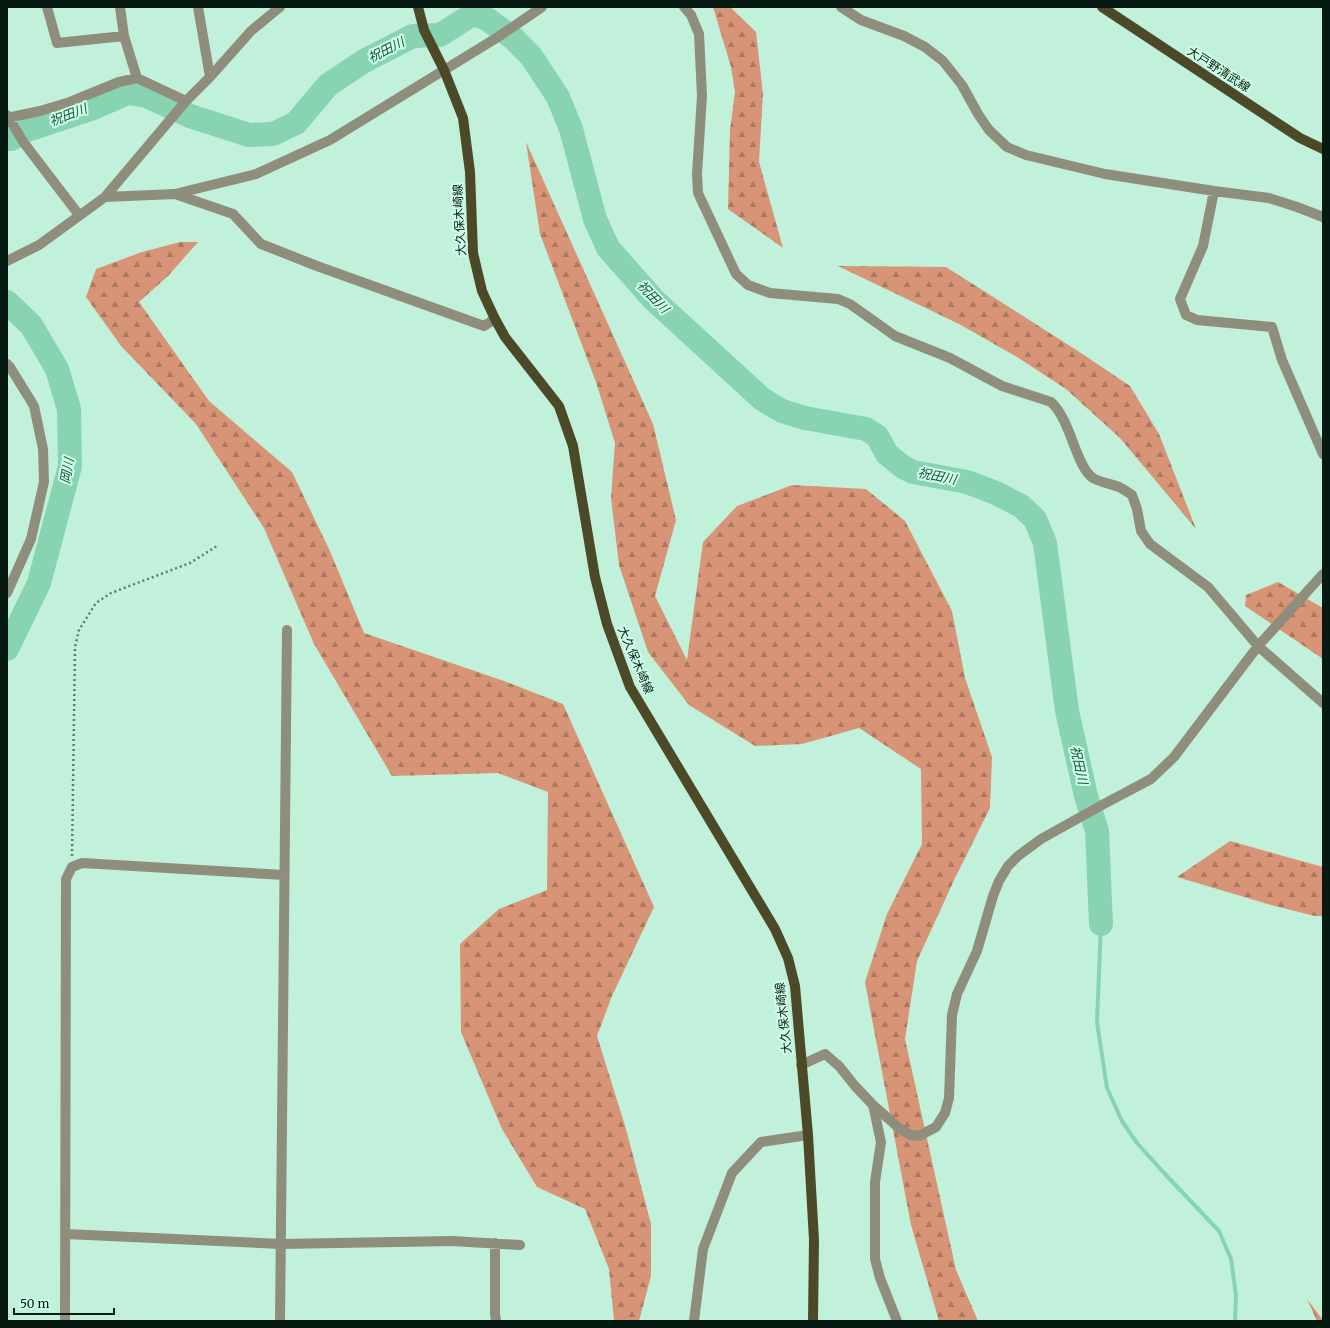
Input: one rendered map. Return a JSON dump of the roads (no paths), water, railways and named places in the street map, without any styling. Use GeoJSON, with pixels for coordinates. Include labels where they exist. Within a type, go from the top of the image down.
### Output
{"type":"FeatureCollection","features":[{"type":"Feature","properties":{"kind":"main road","name":"大久保木崎線"},"geometry":{"type":"LineString","coordinates":[[418,7],[424,30],[444,70],[463,118],[470,172],[473,253],[482,291],[505,337],[559,406],[573,446],[595,577],[607,624],[630,687],[775,929],[788,958],[795,986],[808,1135],[814,1240],[813,1321]]}},
{"type":"Feature","properties":{"kind":"main road","name":"大戸野清武線"},"geometry":{"type":"LineString","coordinates":[[1102,7],[1300,138],[1323,149]]}},
{"type":"Feature","properties":{"kind":"street"},"geometry":{"type":"LineString","coordinates":[[47,7],[57,43],[124,36]]}},
{"type":"Feature","properties":{"kind":"street"},"geometry":{"type":"LineString","coordinates":[[120,7],[124,36],[137,78]]}},
{"type":"Feature","properties":{"kind":"street"},"geometry":{"type":"LineString","coordinates":[[198,7],[210,77]]}},
{"type":"Feature","properties":{"kind":"street"},"geometry":{"type":"LineString","coordinates":[[7,261],[39,245],[105,196],[186,101],[210,77],[251,31],[280,7]]}},
{"type":"Feature","properties":{"kind":"street"},"geometry":{"type":"LineString","coordinates":[[105,196],[175,194],[256,174],[330,140],[498,37],[542,7]]}},
{"type":"Feature","properties":{"kind":"street"},"geometry":{"type":"LineString","coordinates":[[684,7],[691,15],[699,34],[702,96],[698,193],[736,274],[748,285],[770,293],[838,299],[850,304],[895,336],[950,358],[1002,386],[1051,402],[1056,407],[1068,428],[1082,464],[1092,477],[1120,488],[1132,495],[1139,515],[1141,531],[1150,544],[1208,587],[1258,646],[1323,703]]}},
{"type":"Feature","properties":{"kind":"street"},"geometry":{"type":"LineString","coordinates":[[841,7],[861,20],[904,36],[925,47],[943,61],[962,85],[978,114],[989,130],[1007,147],[1026,155],[1105,174],[1269,198],[1323,217]]}},
{"type":"Feature","properties":{"kind":"street"},"geometry":{"type":"LineString","coordinates":[[79,214],[24,143],[7,117],[40,112],[70,102],[119,82],[137,78],[186,101]]}},
{"type":"Feature","properties":{"kind":"street"},"geometry":{"type":"LineString","coordinates":[[1214,191],[1203,246],[1180,299],[1186,315],[1197,320],[1272,328],[1282,360],[1323,454]]}},
{"type":"Feature","properties":{"kind":"street"},"geometry":{"type":"LineString","coordinates":[[175,194],[233,214],[261,244],[484,326],[495,319]]}},
{"type":"Feature","properties":{"kind":"street"},"geometry":{"type":"LineString","coordinates":[[7,364],[34,406],[43,449],[44,482],[32,539],[7,593]]}},
{"type":"Feature","properties":{"kind":"street"},"geometry":{"type":"LineString","coordinates":[[802,1065],[825,1054],[839,1066],[873,1105],[898,1128],[910,1135],[919,1136],[936,1127],[941,1121],[949,1098],[952,1015],[958,994],[977,951],[993,896],[999,881],[1008,866],[1018,856],[1041,839],[1151,780],[1174,757],[1258,646],[1323,574]]}},
{"type":"Feature","properties":{"kind":"street"},"geometry":{"type":"LineString","coordinates":[[280,1321],[287,630]]}},
{"type":"Feature","properties":{"kind":"street"},"geometry":{"type":"LineString","coordinates":[[65,1321],[66,879],[72,867],[82,864],[284,875]]}},
{"type":"Feature","properties":{"kind":"street"},"geometry":{"type":"LineString","coordinates":[[873,1105],[881,1142],[875,1182],[875,1259],[880,1278],[898,1321]]}},
{"type":"Feature","properties":{"kind":"street"},"geometry":{"type":"LineString","coordinates":[[694,1321],[703,1249],[732,1173],[761,1142],[808,1135]]}},
{"type":"Feature","properties":{"kind":"street"},"geometry":{"type":"LineString","coordinates":[[66,1234],[281,1244],[452,1241],[520,1245]]}},
{"type":"Feature","properties":{"kind":"street"},"geometry":{"type":"LineString","coordinates":[[495,1243],[496,1321]]}},
{"type":"Feature","properties":{"kind":"waterway","name":"祝田川"},"geometry":{"type":"LineString","coordinates":[[7,139],[11,139],[27,130],[93,108],[128,93],[147,96],[190,116],[249,135],[273,134],[296,123],[328,85],[364,61],[413,36],[440,35],[473,14],[487,19],[513,38],[531,56],[558,97],[571,129],[595,219],[608,248],[654,300],[762,399],[782,411],[805,418],[866,429],[877,436],[887,454],[903,467],[913,472],[967,482],[996,493],[1021,506],[1035,519],[1045,543],[1067,711],[1086,796],[1097,831],[1101,924]]}},
{"type":"Feature","properties":{"kind":"waterway","name":"岡川"},"geometry":{"type":"LineString","coordinates":[[7,302],[31,325],[57,369],[69,409],[70,466],[39,583],[7,649]]}},
{"type":"Feature","properties":{"kind":"waterway"},"geometry":{"type":"LineString","coordinates":[[1101,924],[1097,1022],[1107,1088],[1122,1121],[1137,1143],[1219,1231],[1231,1259],[1236,1295],[1235,1321]]}}]}
